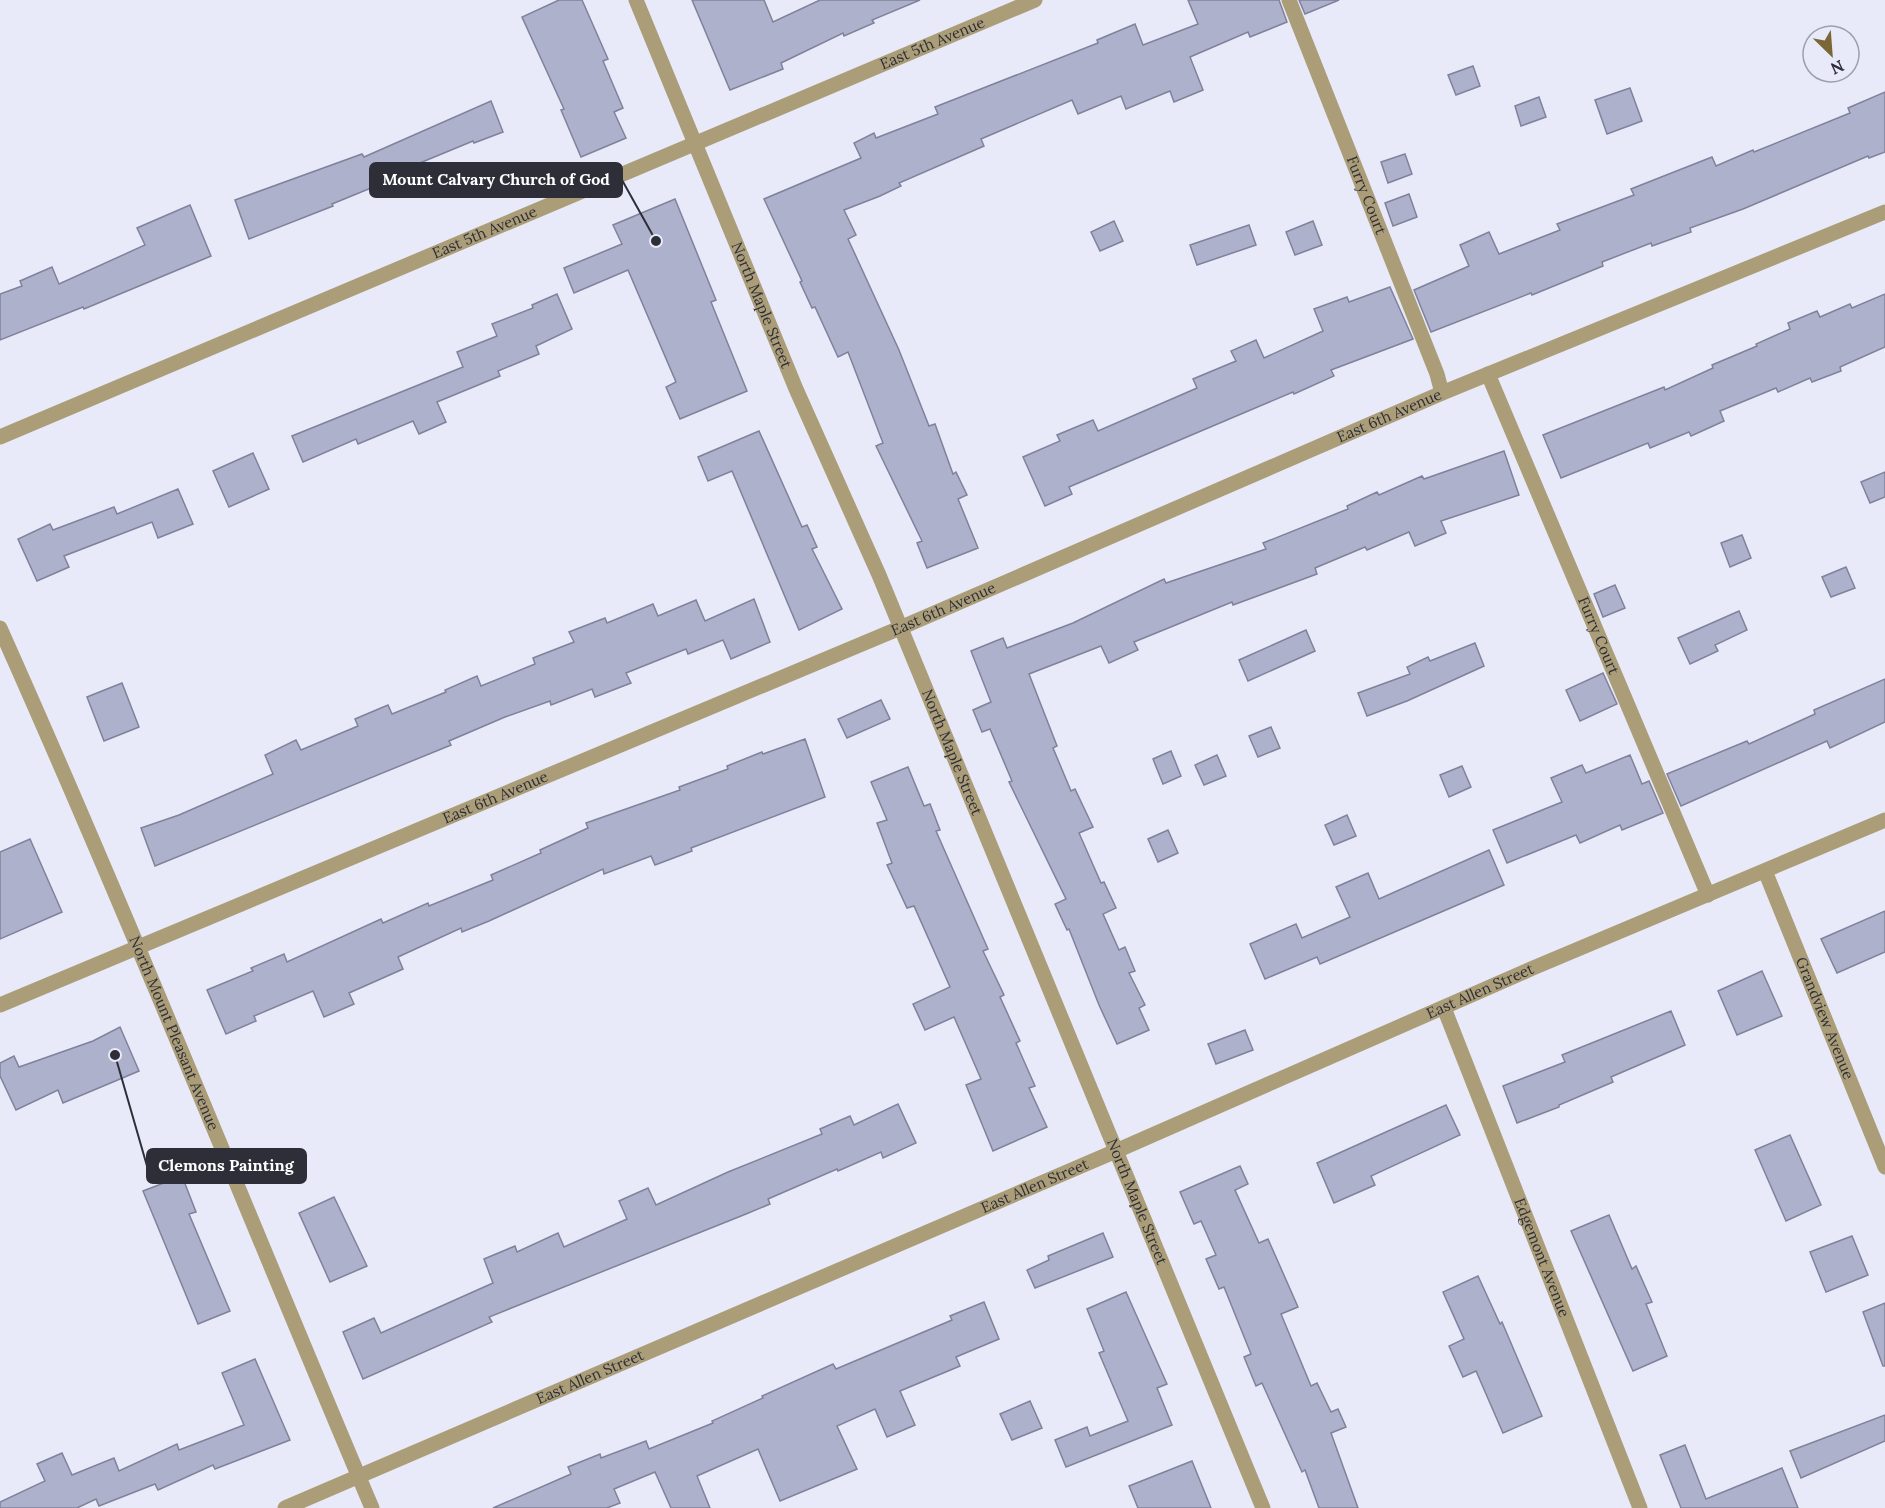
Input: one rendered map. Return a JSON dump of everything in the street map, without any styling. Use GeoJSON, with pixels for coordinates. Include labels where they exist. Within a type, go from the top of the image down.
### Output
{"type":"FeatureCollection","features":[{"type":"Feature","properties":{"kind":"street","name":"North Maple Street"},"geometry":{"type":"LineString","coordinates":[[636,0],[694,145],[900,628],[1263,1508]]}},
{"type":"Feature","properties":{"kind":"street","name":"East 5th Avenue"},"geometry":{"type":"LineString","coordinates":[[0,437],[1035,0]]}},
{"type":"Feature","properties":{"kind":"street","name":"Furry Court"},"geometry":{"type":"LineString","coordinates":[[1288,0],[1429,353],[1442,393]]}},
{"type":"Feature","properties":{"kind":"street","name":"East 6th Avenue"},"geometry":{"type":"LineString","coordinates":[[0,1005],[900,628],[1442,393],[1885,212]]}},
{"type":"Feature","properties":{"kind":"street","name":"Furry Court"},"geometry":{"type":"LineString","coordinates":[[1488,374],[1708,895]]}},
{"type":"Feature","properties":{"kind":"street","name":"North Mount Pleasant Avenue"},"geometry":{"type":"LineString","coordinates":[[0,628],[138,948],[372,1508]]}},
{"type":"Feature","properties":{"kind":"street","name":"East Allen Street"},"geometry":{"type":"LineString","coordinates":[[285,1508],[1885,820]]}},
{"type":"Feature","properties":{"kind":"street","name":"Grandview Avenue"},"geometry":{"type":"LineString","coordinates":[[1765,871],[1885,1167]]}},
{"type":"Feature","properties":{"kind":"street","name":"Edgemont Avenue"},"geometry":{"type":"LineString","coordinates":[[1444,1008],[1640,1508]]}},
{"type":"Feature","properties":{"kind":"building"},"geometry":{"type":"Polygon","coordinates":[[[559,0],[582,0],[608,59],[603,61],[623,108],[614,112],[626,138],[581,157],[561,110],[564,109],[522,17],[559,0]]]}},
{"type":"Feature","properties":{"kind":"building"},"geometry":{"type":"Polygon","coordinates":[[[692,0],[764,0],[773,22],[820,0],[920,0],[872,20],[874,23],[844,36],[843,33],[781,63],[783,69],[730,90],[692,0]]]}},
{"type":"Feature","properties":{"kind":"building"},"geometry":{"type":"Polygon","coordinates":[[[1188,0],[1279,0],[1287,22],[1250,37],[1248,32],[1190,57],[1203,90],[1174,102],[1170,91],[1126,109],[1121,96],[1078,114],[1072,100],[981,139],[984,146],[899,183],[901,186],[880,196],[844,210],[856,235],[848,239],[899,350],[929,426],[935,424],[953,474],[956,472],[967,495],[958,499],[978,548],[927,568],[917,543],[922,541],[876,446],[883,443],[848,352],[838,357],[815,307],[812,308],[764,199],[861,158],[854,143],[874,133],[876,138],[938,114],[935,107],[1098,43],[1097,40],[1135,24],[1143,45],[1198,24],[1188,0]]]}},
{"type":"Feature","properties":{"kind":"building"},"geometry":{"type":"Polygon","coordinates":[[[1299,0],[1339,0],[1305,14],[1299,0]]]}},
{"type":"Feature","properties":{"kind":"building"},"geometry":{"type":"Polygon","coordinates":[[[1473,66],[1480,86],[1456,95],[1448,75],[1473,66]]]}},
{"type":"Feature","properties":{"kind":"building"},"geometry":{"type":"Polygon","coordinates":[[[1630,88],[1642,121],[1607,134],[1595,100],[1630,88]]]}},
{"type":"Feature","properties":{"kind":"building"},"geometry":{"type":"Polygon","coordinates":[[[1885,92],[1885,152],[1869,158],[1868,156],[1743,209],[1690,228],[1691,232],[1652,246],[1651,243],[1602,262],[1603,266],[1532,295],[1531,293],[1431,332],[1414,290],[1469,266],[1460,245],[1489,232],[1499,254],[1560,230],[1557,224],[1634,195],[1631,189],[1712,157],[1716,166],[1753,150],[1754,152],[1850,113],[1848,108],[1885,92]]]}},
{"type":"Feature","properties":{"kind":"building"},"geometry":{"type":"Polygon","coordinates":[[[1539,97],[1546,117],[1521,126],[1515,106],[1539,97]]]}},
{"type":"Feature","properties":{"kind":"building"},"geometry":{"type":"Polygon","coordinates":[[[491,101],[503,132],[474,143],[473,141],[415,165],[418,172],[389,184],[388,181],[332,204],[333,206],[249,239],[235,200],[362,154],[364,157],[491,101]]]}},
{"type":"Feature","properties":{"kind":"building"},"geometry":{"type":"Polygon","coordinates":[[[1405,154],[1412,174],[1388,183],[1381,162],[1405,154]]]}},
{"type":"Feature","properties":{"kind":"building"},"geometry":{"type":"Polygon","coordinates":[[[1409,194],[1417,217],[1393,226],[1385,203],[1409,194]]]}},
{"type":"Feature","properties":{"kind":"building"},"geometry":{"type":"Polygon","coordinates":[[[675,199],[716,300],[711,302],[747,391],[680,419],[666,387],[676,382],[628,270],[574,293],[564,268],[622,244],[613,225],[675,199]]]}},
{"type":"Feature","properties":{"kind":"building"},"geometry":{"type":"Polygon","coordinates":[[[190,205],[211,256],[84,309],[83,307],[0,340],[0,294],[22,286],[20,281],[52,267],[59,284],[145,245],[137,228],[190,205]]]}},
{"type":"Feature","properties":{"kind":"building"},"geometry":{"type":"Polygon","coordinates":[[[1114,221],[1123,241],[1100,251],[1091,232],[1114,221]]]}},
{"type":"Feature","properties":{"kind":"building"},"geometry":{"type":"Polygon","coordinates":[[[1313,221],[1322,245],[1295,255],[1286,232],[1313,221]]]}},
{"type":"Feature","properties":{"kind":"building"},"geometry":{"type":"Polygon","coordinates":[[[1249,225],[1256,245],[1197,265],[1190,245],[1249,225]]]}},
{"type":"Feature","properties":{"kind":"building"},"geometry":{"type":"Polygon","coordinates":[[[1390,287],[1413,339],[1331,370],[1334,376],[1294,394],[1293,392],[1069,487],[1072,494],[1045,506],[1023,457],[1060,441],[1057,435],[1093,420],[1098,431],[1197,388],[1193,379],[1236,361],[1231,351],[1256,340],[1264,358],[1323,331],[1314,309],[1347,297],[1349,302],[1390,287]]]}},
{"type":"Feature","properties":{"kind":"building"},"geometry":{"type":"Polygon","coordinates":[[[557,294],[572,329],[536,346],[539,354],[498,371],[500,376],[437,402],[446,422],[419,434],[413,421],[358,444],[356,439],[303,462],[292,436],[463,367],[457,352],[497,336],[492,324],[533,308],[532,305],[557,294]]]}},
{"type":"Feature","properties":{"kind":"building"},"geometry":{"type":"Polygon","coordinates":[[[1885,294],[1885,347],[1840,367],[1841,371],[1812,382],[1810,378],[1778,392],[1776,388],[1720,411],[1724,421],[1691,436],[1689,432],[1650,448],[1648,443],[1561,478],[1543,435],[1664,387],[1665,390],[1713,368],[1712,365],[1790,329],[1788,323],[1817,311],[1820,317],[1850,304],[1852,308],[1885,294]]]}},
{"type":"Feature","properties":{"kind":"building"},"geometry":{"type":"Polygon","coordinates":[[[759,431],[802,527],[807,525],[817,547],[812,549],[842,609],[799,630],[732,471],[708,481],[698,457],[759,431]]]}},
{"type":"Feature","properties":{"kind":"building"},"geometry":{"type":"Polygon","coordinates":[[[1504,451],[1519,495],[1441,521],[1446,533],[1415,546],[1409,532],[1367,550],[1365,547],[1315,568],[1317,574],[1233,605],[1232,602],[1134,642],[1138,650],[1109,663],[1101,646],[1029,674],[1057,746],[1053,748],[1071,791],[1075,789],[1093,827],[1079,833],[1101,883],[1104,882],[1116,908],[1103,914],[1119,950],[1125,947],[1135,971],[1129,973],[1145,1005],[1139,1008],[1149,1030],[1117,1044],[1069,929],[1067,930],[1055,904],[1066,899],[1009,782],[1012,781],[990,729],[982,732],[973,710],[991,702],[971,651],[1003,638],[1007,648],[1073,623],[1164,579],[1166,583],[1266,549],[1263,543],[1348,509],[1347,506],[1377,492],[1379,495],[1422,476],[1424,479],[1504,451]]]}},
{"type":"Feature","properties":{"kind":"building"},"geometry":{"type":"Polygon","coordinates":[[[253,453],[269,489],[229,507],[213,471],[253,453]]]}},
{"type":"Feature","properties":{"kind":"building"},"geometry":{"type":"Polygon","coordinates":[[[1885,472],[1885,497],[1870,503],[1861,482],[1885,472]]]}},
{"type":"Feature","properties":{"kind":"building"},"geometry":{"type":"Polygon","coordinates":[[[178,489],[193,524],[158,538],[152,522],[64,556],[69,567],[37,581],[18,539],[50,524],[53,530],[114,507],[117,514],[178,489]]]}},
{"type":"Feature","properties":{"kind":"building"},"geometry":{"type":"Polygon","coordinates":[[[1742,535],[1751,558],[1730,567],[1721,543],[1742,535]]]}},
{"type":"Feature","properties":{"kind":"building"},"geometry":{"type":"Polygon","coordinates":[[[1846,567],[1855,588],[1831,597],[1822,577],[1846,567]]]}},
{"type":"Feature","properties":{"kind":"building"},"geometry":{"type":"Polygon","coordinates":[[[1615,585],[1625,608],[1603,617],[1594,594],[1615,585]]]}},
{"type":"Feature","properties":{"kind":"building"},"geometry":{"type":"Polygon","coordinates":[[[754,599],[770,642],[731,659],[723,640],[688,654],[686,649],[626,673],[631,683],[595,697],[592,689],[551,705],[550,701],[505,717],[449,741],[451,745],[155,866],[141,828],[179,815],[273,774],[265,755],[296,740],[301,750],[358,726],[355,719],[388,705],[392,714],[446,692],[445,690],[477,676],[481,686],[535,664],[533,658],[574,642],[569,632],[605,618],[607,623],[653,604],[658,616],[696,600],[705,621],[754,599]]]}},
{"type":"Feature","properties":{"kind":"building"},"geometry":{"type":"Polygon","coordinates":[[[1739,611],[1747,630],[1715,645],[1718,651],[1690,664],[1678,638],[1739,611]]]}},
{"type":"Feature","properties":{"kind":"building"},"geometry":{"type":"Polygon","coordinates":[[[1306,630],[1315,651],[1248,681],[1239,660],[1306,630]]]}},
{"type":"Feature","properties":{"kind":"building"},"geometry":{"type":"Polygon","coordinates":[[[1475,643],[1484,666],[1407,701],[1367,716],[1358,693],[1410,674],[1407,667],[1428,657],[1430,661],[1475,643]]]}},
{"type":"Feature","properties":{"kind":"building"},"geometry":{"type":"Polygon","coordinates":[[[1603,673],[1617,704],[1580,721],[1566,690],[1603,673]]]}},
{"type":"Feature","properties":{"kind":"building"},"geometry":{"type":"Polygon","coordinates":[[[1885,679],[1885,722],[1830,748],[1827,741],[1681,806],[1667,774],[1747,741],[1749,744],[1815,714],[1814,710],[1885,679]]]}},
{"type":"Feature","properties":{"kind":"building"},"geometry":{"type":"Polygon","coordinates":[[[122,683],[139,727],[104,741],[87,697],[122,683]]]}},
{"type":"Feature","properties":{"kind":"building"},"geometry":{"type":"Polygon","coordinates":[[[881,700],[890,719],[847,738],[838,719],[881,700]]]}},
{"type":"Feature","properties":{"kind":"building"},"geometry":{"type":"Polygon","coordinates":[[[1271,727],[1280,748],[1258,757],[1249,736],[1271,727]]]}},
{"type":"Feature","properties":{"kind":"building"},"geometry":{"type":"Polygon","coordinates":[[[805,739],[825,797],[691,848],[692,851],[655,865],[651,856],[604,874],[603,869],[489,921],[462,932],[461,928],[398,957],[403,969],[349,993],[354,1004],[324,1017],[313,991],[254,1016],[256,1021],[226,1034],[207,990],[253,971],[251,968],[284,954],[287,962],[381,919],[383,923],[428,903],[429,906],[493,880],[491,875],[541,853],[540,850],[588,828],[586,823],[680,790],[679,787],[728,769],[727,766],[762,752],[763,754],[805,739]]]}},
{"type":"Feature","properties":{"kind":"building"},"geometry":{"type":"Polygon","coordinates":[[[1171,751],[1181,776],[1163,784],[1153,759],[1171,751]]]}},
{"type":"Feature","properties":{"kind":"building"},"geometry":{"type":"Polygon","coordinates":[[[1217,755],[1226,776],[1204,785],[1195,765],[1217,755]]]}},
{"type":"Feature","properties":{"kind":"building"},"geometry":{"type":"Polygon","coordinates":[[[1630,755],[1642,784],[1649,781],[1663,813],[1622,830],[1620,825],[1580,843],[1576,835],[1507,863],[1493,830],[1562,802],[1551,778],[1582,765],[1586,773],[1630,755]]]}},
{"type":"Feature","properties":{"kind":"building"},"geometry":{"type":"Polygon","coordinates":[[[1462,766],[1471,787],[1449,797],[1440,775],[1462,766]]]}},
{"type":"Feature","properties":{"kind":"building"},"geometry":{"type":"Polygon","coordinates":[[[908,767],[924,806],[930,804],[940,830],[936,831],[988,949],[983,951],[1004,995],[1000,997],[1020,1041],[1016,1043],[1035,1086],[1029,1088],[1047,1127],[993,1151],[966,1085],[981,1079],[954,1017],[925,1030],[913,1004],[950,987],[914,906],[907,908],[887,865],[892,863],[877,823],[887,820],[871,782],[908,767]]]}},
{"type":"Feature","properties":{"kind":"building"},"geometry":{"type":"Polygon","coordinates":[[[1347,815],[1356,836],[1334,845],[1325,825],[1347,815]]]}},
{"type":"Feature","properties":{"kind":"building"},"geometry":{"type":"Polygon","coordinates":[[[1168,830],[1178,853],[1158,862],[1148,839],[1168,830]]]}},
{"type":"Feature","properties":{"kind":"building"},"geometry":{"type":"Polygon","coordinates":[[[30,839],[62,912],[0,939],[0,852],[30,839]]]}},
{"type":"Feature","properties":{"kind":"building"},"geometry":{"type":"Polygon","coordinates":[[[1489,850],[1504,885],[1320,964],[1317,957],[1265,979],[1250,944],[1296,924],[1302,938],[1350,917],[1336,887],[1368,873],[1379,899],[1489,850]]]}},
{"type":"Feature","properties":{"kind":"building"},"geometry":{"type":"Polygon","coordinates":[[[1885,911],[1885,952],[1837,973],[1821,939],[1885,911]]]}},
{"type":"Feature","properties":{"kind":"building"},"geometry":{"type":"Polygon","coordinates":[[[1762,971],[1782,1016],[1737,1035],[1718,991],[1762,971]]]}},
{"type":"Feature","properties":{"kind":"building"},"geometry":{"type":"Polygon","coordinates":[[[1671,1011],[1685,1045],[1611,1077],[1613,1082],[1517,1123],[1503,1086],[1565,1062],[1562,1055],[1671,1011]]]}},
{"type":"Feature","properties":{"kind":"building"},"geometry":{"type":"Polygon","coordinates":[[[120,1027],[139,1071],[63,1103],[58,1090],[16,1110],[0,1076],[0,1063],[14,1056],[19,1067],[93,1041],[120,1027]]]}},
{"type":"Feature","properties":{"kind":"building"},"geometry":{"type":"Polygon","coordinates":[[[1245,1030],[1253,1050],[1216,1064],[1208,1044],[1245,1030]]]}},
{"type":"Feature","properties":{"kind":"building"},"geometry":{"type":"Polygon","coordinates":[[[898,1104],[916,1143],[883,1158],[881,1152],[838,1171],[837,1169],[768,1199],[770,1204],[489,1317],[492,1322],[363,1379],[343,1332],[374,1318],[381,1333],[493,1283],[484,1259],[515,1246],[517,1252],[558,1233],[564,1247],[627,1219],[619,1201],[648,1188],[656,1205],[728,1172],[822,1134],[820,1129],[850,1116],[854,1125],[898,1104]]]}},
{"type":"Feature","properties":{"kind":"building"},"geometry":{"type":"Polygon","coordinates":[[[1446,1105],[1460,1135],[1371,1176],[1375,1185],[1334,1203],[1317,1163],[1446,1105]]]}},
{"type":"Feature","properties":{"kind":"building"},"geometry":{"type":"Polygon","coordinates":[[[1790,1135],[1821,1205],[1786,1221],[1755,1150],[1790,1135]]]}},
{"type":"Feature","properties":{"kind":"building"},"geometry":{"type":"Polygon","coordinates":[[[1240,1166],[1248,1184],[1235,1190],[1259,1243],[1268,1239],[1298,1307],[1281,1314],[1311,1386],[1317,1383],[1331,1412],[1338,1409],[1346,1427],[1331,1433],[1358,1508],[1319,1508],[1305,1470],[1302,1472],[1262,1383],[1256,1386],[1244,1357],[1251,1354],[1224,1287],[1219,1289],[1206,1259],[1216,1255],[1201,1221],[1194,1224],[1180,1192],[1240,1166]]]}},
{"type":"Feature","properties":{"kind":"building"},"geometry":{"type":"Polygon","coordinates":[[[182,1176],[196,1212],[189,1214],[230,1311],[198,1324],[143,1191],[182,1176]]]}},
{"type":"Feature","properties":{"kind":"building"},"geometry":{"type":"Polygon","coordinates":[[[334,1197],[367,1266],[330,1282],[299,1213],[334,1197]]]}},
{"type":"Feature","properties":{"kind":"building"},"geometry":{"type":"Polygon","coordinates":[[[1609,1215],[1632,1269],[1636,1266],[1652,1302],[1646,1304],[1667,1356],[1633,1371],[1571,1231],[1609,1215]]]}},
{"type":"Feature","properties":{"kind":"building"},"geometry":{"type":"Polygon","coordinates":[[[1103,1233],[1113,1257],[1035,1288],[1027,1270],[1049,1260],[1048,1256],[1103,1233]]]}},
{"type":"Feature","properties":{"kind":"building"},"geometry":{"type":"Polygon","coordinates":[[[1852,1236],[1868,1275],[1826,1292],[1810,1252],[1852,1236]]]}},
{"type":"Feature","properties":{"kind":"building"},"geometry":{"type":"Polygon","coordinates":[[[1478,1276],[1500,1324],[1502,1322],[1542,1416],[1503,1433],[1476,1371],[1463,1377],[1449,1346],[1464,1339],[1443,1292],[1478,1276]]]}},
{"type":"Feature","properties":{"kind":"building"},"geometry":{"type":"Polygon","coordinates":[[[1126,1292],[1167,1384],[1157,1388],[1172,1425],[1066,1467],[1055,1440],[1087,1427],[1090,1436],[1128,1421],[1099,1353],[1104,1351],[1087,1309],[1126,1292]]]}},
{"type":"Feature","properties":{"kind":"building"},"geometry":{"type":"Polygon","coordinates":[[[984,1302],[999,1339],[956,1357],[960,1366],[900,1391],[915,1425],[887,1437],[875,1409],[837,1426],[857,1469],[780,1501],[758,1449],[697,1476],[710,1508],[671,1508],[655,1472],[614,1489],[620,1503],[607,1508],[493,1508],[571,1474],[568,1467],[600,1454],[601,1458],[646,1441],[649,1449],[713,1423],[712,1421],[763,1398],[762,1396],[833,1364],[836,1369],[952,1320],[950,1316],[984,1302]]]}},
{"type":"Feature","properties":{"kind":"building"},"geometry":{"type":"Polygon","coordinates":[[[1885,1303],[1885,1366],[1883,1366],[1863,1312],[1885,1303]]]}},
{"type":"Feature","properties":{"kind":"building"},"geometry":{"type":"Polygon","coordinates":[[[255,1359],[290,1440],[215,1469],[213,1465],[158,1490],[155,1484],[99,1506],[96,1499],[77,1508],[0,1508],[0,1502],[45,1481],[37,1464],[62,1453],[72,1475],[114,1458],[119,1471],[177,1444],[179,1450],[244,1425],[222,1373],[255,1359]]]}},
{"type":"Feature","properties":{"kind":"building"},"geometry":{"type":"Polygon","coordinates":[[[1030,1401],[1042,1428],[1012,1440],[1000,1414],[1030,1401]]]}},
{"type":"Feature","properties":{"kind":"building"},"geometry":{"type":"Polygon","coordinates":[[[1885,1415],[1885,1441],[1801,1478],[1790,1451],[1885,1415]]]}},
{"type":"Feature","properties":{"kind":"building"},"geometry":{"type":"Polygon","coordinates":[[[1685,1445],[1706,1499],[1782,1468],[1798,1508],[1681,1508],[1660,1455],[1685,1445]]]}},
{"type":"Feature","properties":{"kind":"building"},"geometry":{"type":"Polygon","coordinates":[[[1192,1461],[1211,1508],[1138,1508],[1129,1486],[1192,1461]]]}},
{"type":"Feature","properties":{"kind":"place","name":"Mount Calvary Church of God"},"geometry":{"type":"Point","coordinates":[656,241]}},
{"type":"Feature","properties":{"kind":"place","name":"Clemons Painting"},"geometry":{"type":"Point","coordinates":[115,1055]}}]}
